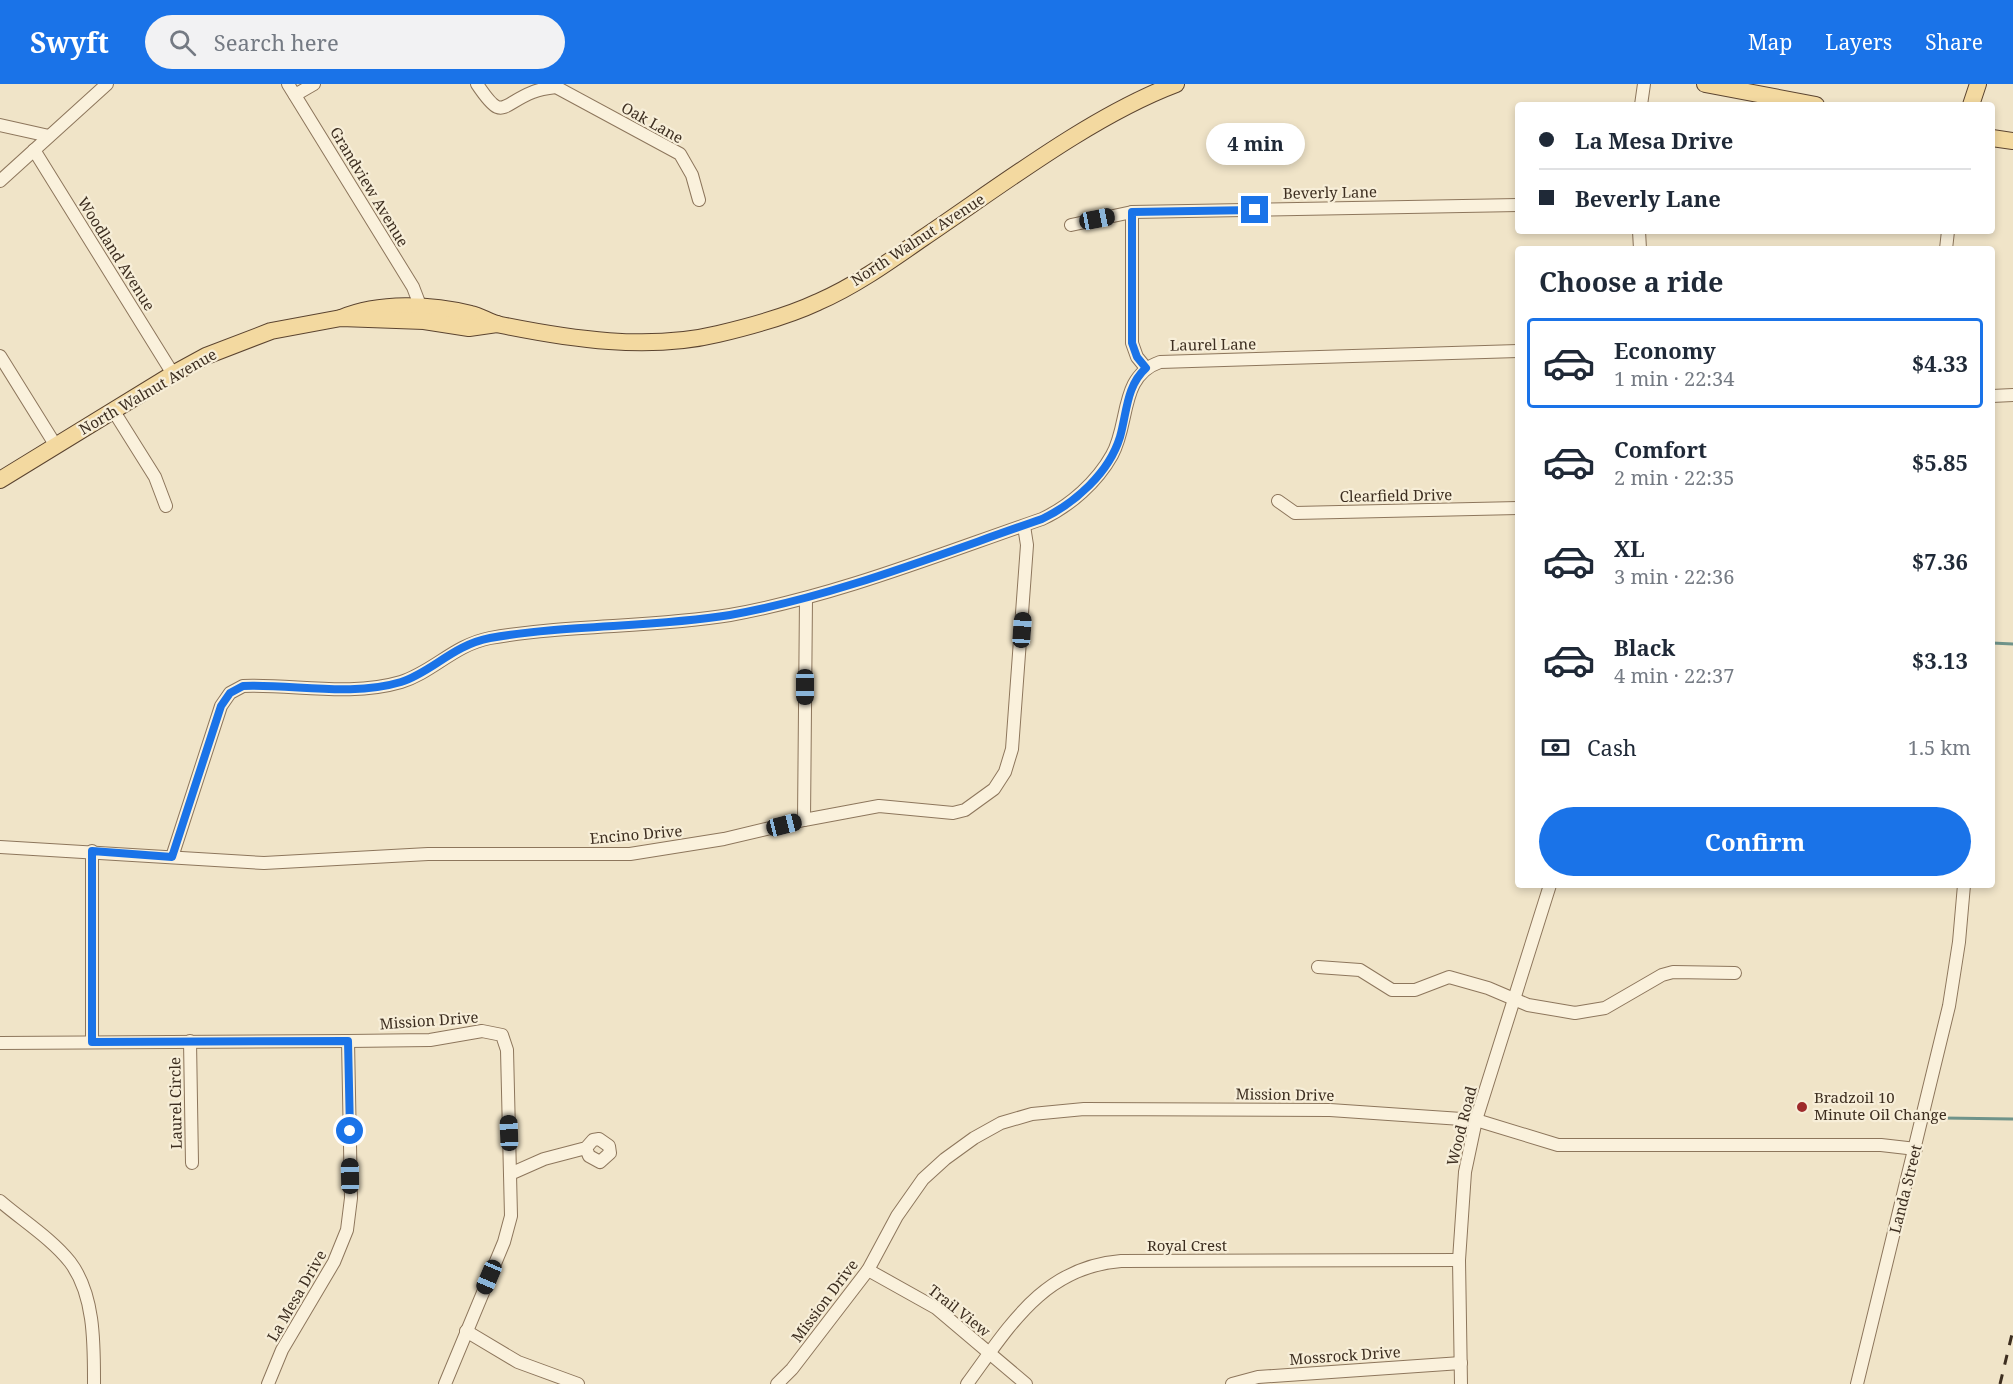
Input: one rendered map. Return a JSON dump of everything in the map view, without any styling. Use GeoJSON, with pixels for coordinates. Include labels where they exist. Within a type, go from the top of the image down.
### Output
{"type":"FeatureCollection","features":[{"type":"Feature","properties":{"kind":"main road","name":"North Walnut Avenue"},"geometry":{"type":"LineString","coordinates":[[0,480],[173,374],[238,342],[271,332],[341,318],[369,308],[418,308],[470,313],[497,324],[611,341],[664,341],[714,335],[789,314],[820,302],[878,270],[1088,129],[1159,90],[1176,84]]}},
{"type":"Feature","properties":{"kind":"main road"},"geometry":{"type":"LineString","coordinates":[[1705,84],[1800,102]]}},
{"type":"Feature","properties":{"kind":"main road"},"geometry":{"type":"LineString","coordinates":[[1972,102],[1978,84]]}},
{"type":"Feature","properties":{"kind":"main road"},"geometry":{"type":"LineString","coordinates":[[1995,138],[2013,141]]}},
{"type":"Feature","properties":{"kind":"main road","name":"North Walnut Avenue"},"geometry":{"type":"LineString","coordinates":[[341,318],[424,321],[476,328],[497,324]]}},
{"type":"Feature","properties":{"kind":"street"},"geometry":{"type":"LineString","coordinates":[[0,181],[107,84]]}},
{"type":"Feature","properties":{"kind":"street"},"geometry":{"type":"LineString","coordinates":[[291,89],[314,84]]}},
{"type":"Feature","properties":{"kind":"street","name":"Oak Lane"},"geometry":{"type":"LineString","coordinates":[[477,84],[490,102],[501,109],[532,92],[556,87],[680,154],[692,175],[699,200]]}},
{"type":"Feature","properties":{"kind":"street"},"geometry":{"type":"LineString","coordinates":[[1641,102],[1644,84]]}},
{"type":"Feature","properties":{"kind":"street","name":"Grandview Avenue"},"geometry":{"type":"LineString","coordinates":[[291,89],[413,287],[418,300],[418,308]]}},
{"type":"Feature","properties":{"kind":"street"},"geometry":{"type":"LineString","coordinates":[[0,125],[50,136]]}},
{"type":"Feature","properties":{"kind":"street","name":"Woodland Avenue"},"geometry":{"type":"LineString","coordinates":[[34,150],[173,374]]}},
{"type":"Feature","properties":{"kind":"street","name":"Beverly Lane"},"geometry":{"type":"LineString","coordinates":[[1071,225],[1132,212],[1515,205]]}},
{"type":"Feature","properties":{"kind":"street"},"geometry":{"type":"LineString","coordinates":[[172,857],[221,706],[230,693],[243,686],[342,688],[385,685],[412,677],[448,654],[491,638],[622,624],[698,619],[806,598],[1024,526],[1063,508],[1105,467],[1120,437],[1131,389],[1146,368],[1137,357],[1132,343],[1132,212]]}},
{"type":"Feature","properties":{"kind":"street","name":"Laurel Lane"},"geometry":{"type":"LineString","coordinates":[[1146,368],[1173,360],[1515,351]]}},
{"type":"Feature","properties":{"kind":"street"},"geometry":{"type":"LineString","coordinates":[[0,356],[56,446]]}},
{"type":"Feature","properties":{"kind":"street"},"geometry":{"type":"LineString","coordinates":[[1995,396],[2013,395]]}},
{"type":"Feature","properties":{"kind":"street"},"geometry":{"type":"LineString","coordinates":[[113,410],[155,477],[166,506]]}},
{"type":"Feature","properties":{"kind":"street","name":"Clearfield Drive"},"geometry":{"type":"LineString","coordinates":[[1278,501],[1295,513],[1515,508]]}},
{"type":"Feature","properties":{"kind":"street","name":"Encino Drive"},"geometry":{"type":"LineString","coordinates":[[0,847],[264,863],[429,854],[630,854],[724,839],[804,820],[889,806],[953,813],[975,805],[994,789],[1005,772],[1012,749],[1027,556],[1024,526]]}},
{"type":"Feature","properties":{"kind":"street"},"geometry":{"type":"LineString","coordinates":[[804,820],[806,598]]}},
{"type":"Feature","properties":{"kind":"street"},"geometry":{"type":"LineString","coordinates":[[92,851],[92,1042]]}},
{"type":"Feature","properties":{"kind":"street","name":"Wood Road"},"geometry":{"type":"LineString","coordinates":[[1461,1384],[1459,1260],[1465,1172],[1476,1120],[1549,888]]}},
{"type":"Feature","properties":{"kind":"street","name":"Landa Street"},"geometry":{"type":"LineString","coordinates":[[1857,1384],[1916,1149],[1951,997],[1964,888]]}},
{"type":"Feature","properties":{"kind":"street"},"geometry":{"type":"LineString","coordinates":[[1318,967],[1360,970],[1392,990],[1422,988],[1449,976],[1515,998],[1528,1005],[1560,1011],[1592,1012],[1605,1008],[1662,975],[1672,972],[1735,973]]}},
{"type":"Feature","properties":{"kind":"street","name":"Mission Drive"},"geometry":{"type":"LineString","coordinates":[[0,1043],[430,1040],[482,1031],[502,1035],[507,1050],[509,1228],[445,1384]]}},
{"type":"Feature","properties":{"kind":"street","name":"Laurel Circle"},"geometry":{"type":"LineString","coordinates":[[190,1041],[192,1163]]}},
{"type":"Feature","properties":{"kind":"street","name":"La Mesa Drive"},"geometry":{"type":"LineString","coordinates":[[268,1384],[282,1350],[334,1262],[347,1230],[351,1198],[348,1041]]}},
{"type":"Feature","properties":{"kind":"street","name":"Mission Drive"},"geometry":{"type":"LineString","coordinates":[[777,1384],[792,1370],[868,1270],[906,1201],[932,1170],[959,1148],[987,1130],[1032,1114],[1084,1109],[1330,1110],[1476,1120],[1558,1145],[1881,1145],[1916,1149]]}},
{"type":"Feature","properties":{"kind":"street"},"geometry":{"type":"LineString","coordinates":[[510,1174],[544,1159],[586,1148]]}},
{"type":"Feature","properties":{"kind":"street"},"geometry":{"type":"LineString","coordinates":[[0,1201],[60,1252],[79,1275],[89,1305],[94,1384]]}},
{"type":"Feature","properties":{"kind":"street","name":"Royal Crest"},"geometry":{"type":"LineString","coordinates":[[967,1384],[1018,1317],[1048,1286],[1080,1270],[1107,1262],[1459,1260]]}},
{"type":"Feature","properties":{"kind":"street","name":"Trail View"},"geometry":{"type":"LineString","coordinates":[[868,1270],[928,1303],[1026,1384]]}},
{"type":"Feature","properties":{"kind":"street"},"geometry":{"type":"LineString","coordinates":[[466,1331],[518,1362],[578,1384]]}},
{"type":"Feature","properties":{"kind":"street","name":"Mossrock Drive"},"geometry":{"type":"LineString","coordinates":[[1232,1384],[1258,1377],[1461,1363]]}},
{"type":"Feature","properties":{"kind":"waterway"},"geometry":{"type":"LineString","coordinates":[[1995,643],[2013,644]]}},
{"type":"Feature","properties":{"kind":"waterway"},"geometry":{"type":"LineString","coordinates":[[1943,1118],[2013,1119]]}},
{"type":"Feature","properties":{"kind":"railway"},"geometry":{"type":"LineString","coordinates":[[2000,1384],[2013,1330]]}},
{"type":"Feature","properties":{"kind":"place","name":"Bradzoil 10 Minute Oil Change"},"geometry":{"type":"Point","coordinates":[1802,1107]}},
{"type":"Feature","properties":{"kind":"route"},"geometry":{"type":"LineString","coordinates":[[350,1131],[348,1041],[92,1042],[92,851],[172,857],[217,716],[230,693],[236,688],[249,685],[292,688],[385,685],[412,677],[448,654],[491,638],[622,624],[698,619],[782,604],[1042,519],[1063,508],[1081,493],[1105,467],[1120,437],[1131,389],[1140,373],[1146,368],[1133,350],[1132,343],[1132,212],[1255,210]]}}]}
